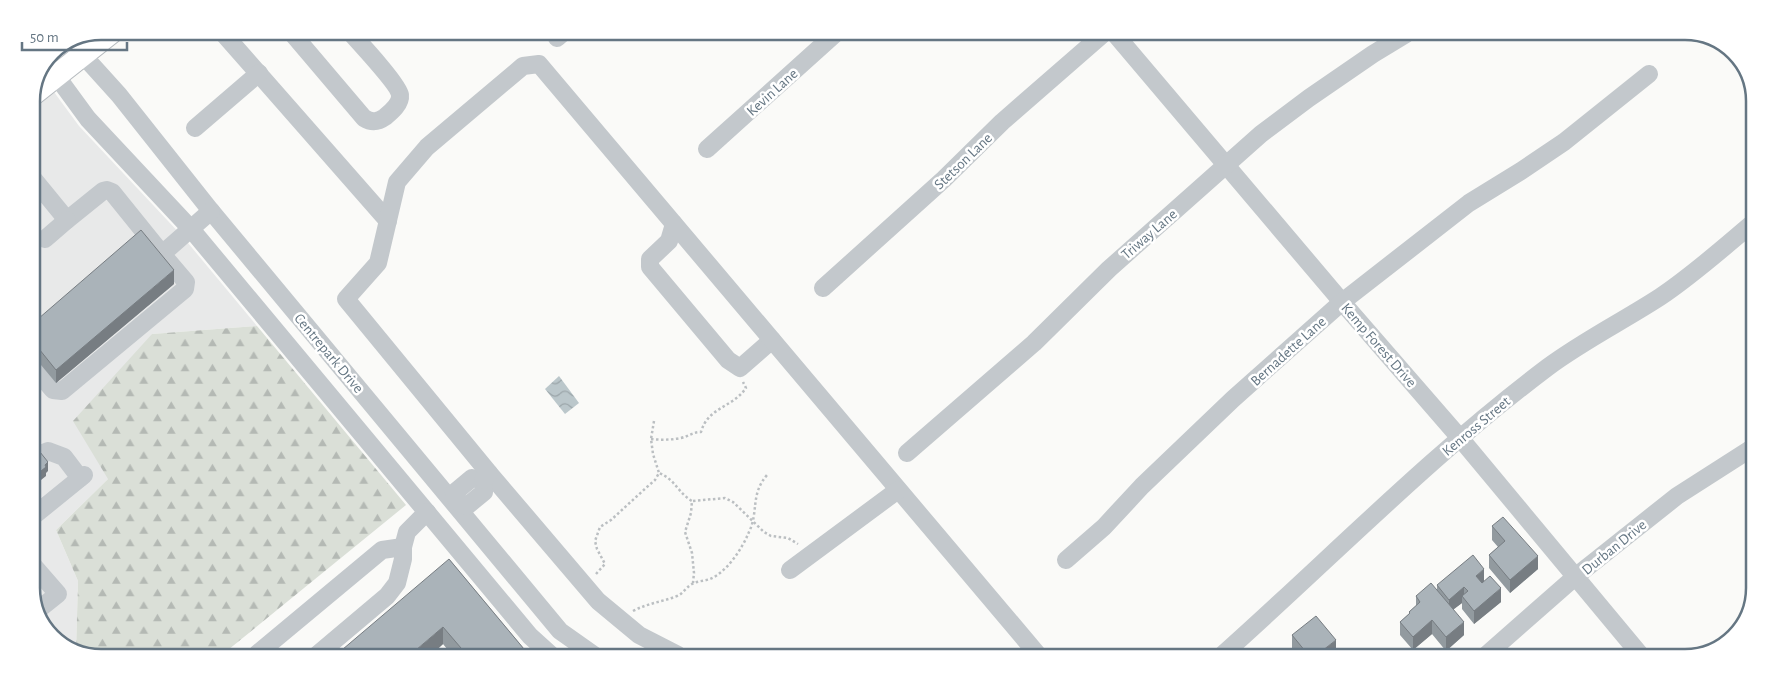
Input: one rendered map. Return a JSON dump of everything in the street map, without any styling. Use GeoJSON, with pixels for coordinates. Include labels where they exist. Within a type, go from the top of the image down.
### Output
{"type":"FeatureCollection","features":[{"type":"Feature","properties":{"kind":"main road"},"geometry":{"type":"LineString","coordinates":[[51,69],[77,49],[93,41]]}},
{"type":"Feature","properties":{"kind":"street"},"geometry":{"type":"LineString","coordinates":[[229,40],[388,221]]}},
{"type":"Feature","properties":{"kind":"street"},"geometry":{"type":"LineString","coordinates":[[298,40],[364,118],[370,122],[377,122],[396,106],[400,100],[400,95],[394,84],[357,40]]}},
{"type":"Feature","properties":{"kind":"street","name":"Kevin Lane"},"geometry":{"type":"LineString","coordinates":[[707,149],[828,40]]}},
{"type":"Feature","properties":{"kind":"street","name":"Stetson Lane"},"geometry":{"type":"LineString","coordinates":[[823,288],[944,179],[1002,122],[1096,40]]}},
{"type":"Feature","properties":{"kind":"street","name":"Kemp Forest Drive"},"geometry":{"type":"LineString","coordinates":[[1120,40],[1460,438],[1635,649]]}},
{"type":"Feature","properties":{"kind":"street","name":"Triway Lane"},"geometry":{"type":"LineString","coordinates":[[907,453],[1034,343],[1109,268],[1261,134],[1309,98],[1396,40]]}},
{"type":"Feature","properties":{"kind":"street","name":"Centrepark Drive"},"geometry":{"type":"LineString","coordinates":[[77,49],[119,95],[211,211],[455,502],[560,631],[585,649]]}},
{"type":"Feature","properties":{"kind":"street"},"geometry":{"type":"LineString","coordinates":[[666,649],[639,635],[598,601],[486,477],[346,300],[378,263],[397,182],[427,147],[523,66],[539,64],[1033,649]]}},
{"type":"Feature","properties":{"kind":"street","name":"Centrepark Drive"},"geometry":{"type":"LineString","coordinates":[[51,69],[88,119],[191,229],[530,636],[544,649]]}},
{"type":"Feature","properties":{"kind":"street"},"geometry":{"type":"LineString","coordinates":[[196,128],[259,73]]}},
{"type":"Feature","properties":{"kind":"street","name":"Bernadette Lane"},"geometry":{"type":"LineString","coordinates":[[1066,560],[1104,527],[1142,486],[1227,405],[1342,302],[1469,203],[1564,142],[1649,74]]}},
{"type":"Feature","properties":{"kind":"street"},"geometry":{"type":"LineString","coordinates":[[40,187],[67,220]]}},
{"type":"Feature","properties":{"kind":"street"},"geometry":{"type":"LineString","coordinates":[[40,375],[53,390],[62,391],[185,289],[186,285],[186,282],[112,192],[107,190],[44,238]]}},
{"type":"Feature","properties":{"kind":"street"},"geometry":{"type":"LineString","coordinates":[[162,254],[211,211]]}},
{"type":"Feature","properties":{"kind":"street"},"geometry":{"type":"LineString","coordinates":[[674,224],[669,241],[650,259],[650,267],[728,360],[740,368],[772,340]]}},
{"type":"Feature","properties":{"kind":"street","name":"Kenross Street"},"geometry":{"type":"LineString","coordinates":[[1229,649],[1374,514],[1460,438],[1548,366],[1689,277],[1746,229]]}},
{"type":"Feature","properties":{"kind":"street"},"geometry":{"type":"LineString","coordinates":[[311,373],[332,356]]}},
{"type":"Feature","properties":{"kind":"street"},"geometry":{"type":"LineString","coordinates":[[40,454],[48,451],[64,457],[82,476],[40,511]]}},
{"type":"Feature","properties":{"kind":"street","name":"Durban Drive"},"geometry":{"type":"LineString","coordinates":[[1493,649],[1575,578],[1676,496],[1746,452]]}},
{"type":"Feature","properties":{"kind":"street"},"geometry":{"type":"LineString","coordinates":[[323,649],[387,596],[397,583],[403,559],[406,532],[455,502],[467,506],[484,492],[486,477]]}},
{"type":"Feature","properties":{"kind":"street"},"geometry":{"type":"LineString","coordinates":[[790,570],[898,490]]}},
{"type":"Feature","properties":{"kind":"street"},"geometry":{"type":"LineString","coordinates":[[263,649],[382,550],[403,547]]}},
{"type":"Feature","properties":{"kind":"street"},"geometry":{"type":"LineString","coordinates":[[40,573],[58,594],[43,606]]}},
{"type":"Feature","properties":{"kind":"street"},"geometry":{"type":"LineString","coordinates":[[564,649],[572,640]]}},
{"type":"Feature","properties":{"kind":"path"},"geometry":{"type":"LineString","coordinates":[[651,439],[667,440],[680,438],[694,432],[701,432],[711,414],[732,402],[746,388],[740,368]]}},
{"type":"Feature","properties":{"kind":"path"},"geometry":{"type":"LineString","coordinates":[[654,421],[651,439],[659,473],[672,480],[685,497],[692,501],[726,498],[733,502],[764,532],[771,536],[784,536],[799,545],[806,558]]}},
{"type":"Feature","properties":{"kind":"path"},"geometry":{"type":"LineString","coordinates":[[585,586],[605,564],[595,542],[600,527],[611,520],[655,480],[659,473]]}},
{"type":"Feature","properties":{"kind":"path"},"geometry":{"type":"LineString","coordinates":[[618,618],[647,604],[678,596],[693,583],[710,579],[724,569],[746,538],[752,521],[760,483],[767,474]]}},
{"type":"Feature","properties":{"kind":"path"},"geometry":{"type":"LineString","coordinates":[[692,501],[691,513],[685,532],[692,553],[693,583]]}},
{"type":"Feature","properties":{"kind":"shaded area"},"geometry":{"type":"Polygon","coordinates":[[[54,92],[79,126],[183,237],[257,326],[152,334],[108,479],[56,530],[78,581],[76,644],[58,631],[48,619],[43,608],[40,592],[40,103],[54,92]]]}},
{"type":"Feature","properties":{"kind":"green space"},"geometry":{"type":"Polygon","coordinates":[[[257,326],[406,505],[229,649],[101,649],[76,644],[78,581],[56,530],[108,479],[73,421],[152,334],[257,326]]]}},
{"type":"Feature","properties":{"kind":"water"},"geometry":{"type":"Polygon","coordinates":[[[559,376],[579,403],[565,414],[545,389],[559,376]]]}},
{"type":"Feature","properties":{"kind":"building"},"geometry":{"type":"Polygon","coordinates":[[[141,230],[174,270],[56,370],[40,350],[40,317],[141,230]]]}},
{"type":"Feature","properties":{"kind":"building"},"geometry":{"type":"Polygon","coordinates":[[[40,452],[48,462],[45,465],[46,467],[40,472],[40,452]]]}},
{"type":"Feature","properties":{"kind":"building"},"geometry":{"type":"Polygon","coordinates":[[[1503,517],[1538,556],[1510,580],[1489,555],[1505,541],[1492,526],[1503,517]]]}},
{"type":"Feature","properties":{"kind":"building"},"geometry":{"type":"Polygon","coordinates":[[[1473,555],[1484,569],[1476,576],[1482,583],[1490,576],[1501,588],[1474,611],[1462,596],[1468,591],[1464,587],[1449,600],[1437,585],[1473,555]]]}},
{"type":"Feature","properties":{"kind":"building"},"geometry":{"type":"Polygon","coordinates":[[[449,559],[524,649],[462,649],[443,627],[417,649],[343,649],[449,559]]]}},
{"type":"Feature","properties":{"kind":"building"},"geometry":{"type":"Polygon","coordinates":[[[1431,583],[1464,622],[1446,637],[1432,620],[1413,637],[1400,622],[1420,602],[1416,596],[1431,583]]]}},
{"type":"Feature","properties":{"kind":"building"},"geometry":{"type":"Polygon","coordinates":[[[1316,616],[1336,640],[1324,649],[1303,649],[1292,635],[1316,616]]]}}]}
